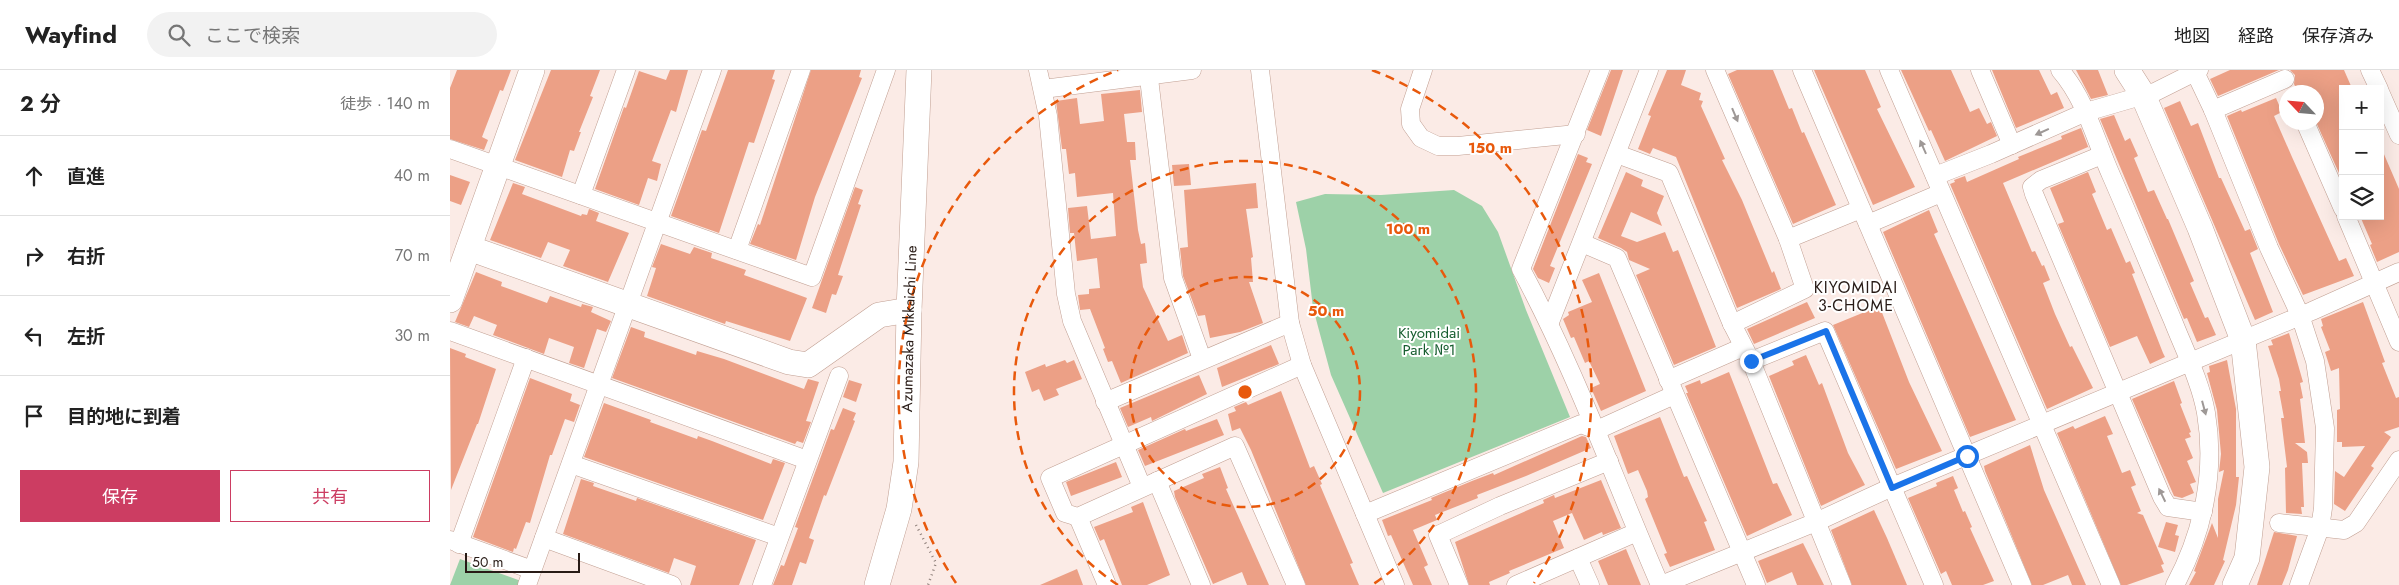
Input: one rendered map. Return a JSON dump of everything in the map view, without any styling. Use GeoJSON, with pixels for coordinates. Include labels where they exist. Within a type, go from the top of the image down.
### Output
{"type":"FeatureCollection","features":[{"type":"Feature","properties":{"kind":"street"},"geometry":{"type":"LineString","coordinates":[[450,300],[532,70]]}},
{"type":"Feature","properties":{"kind":"street"},"geometry":{"type":"LineString","coordinates":[[581,195],[626,70]]}},
{"type":"Feature","properties":{"kind":"street"},"geometry":{"type":"LineString","coordinates":[[526,358],[454,542],[530,578],[712,70]]}},
{"type":"Feature","properties":{"kind":"street"},"geometry":{"type":"LineString","coordinates":[[737,250],[801,70]]}},
{"type":"Feature","properties":{"kind":"street"},"geometry":{"type":"LineString","coordinates":[[450,149],[812,277],[886,70]]}},
{"type":"Feature","properties":{"kind":"street","name":"Azumazaka Mikkaichi Line"},"geometry":{"type":"LineString","coordinates":[[877,585],[899,509],[906,462],[909,310],[919,70]]}},
{"type":"Feature","properties":{"kind":"street"},"geometry":{"type":"LineString","coordinates":[[1038,70],[1048,116],[1066,294],[1072,321],[1124,446],[1149,484],[1201,585]]}},
{"type":"Feature","properties":{"kind":"street"},"geometry":{"type":"LineString","coordinates":[[1043,89],[1149,73],[1192,70]]}},
{"type":"Feature","properties":{"kind":"street"},"geometry":{"type":"LineString","coordinates":[[1260,70],[1290,323],[1302,365],[1395,585]]}},
{"type":"Feature","properties":{"kind":"street"},"geometry":{"type":"LineString","coordinates":[[1423,70],[1412,102],[1412,124],[1421,138],[1438,146],[1458,146],[1576,134]]}},
{"type":"Feature","properties":{"kind":"street"},"geometry":{"type":"LineString","coordinates":[[1600,70],[1521,269],[1550,322],[1597,430],[1660,585],[1816,522],[2399,272]]}},
{"type":"Feature","properties":{"kind":"street"},"geometry":{"type":"LineString","coordinates":[[1550,322],[1649,70]]}},
{"type":"Feature","properties":{"kind":"street"},"geometry":{"type":"LineString","coordinates":[[1715,70],[1788,240],[1805,289],[1732,324]]}},
{"type":"Feature","properties":{"kind":"street"},"geometry":{"type":"LineString","coordinates":[[1802,70],[2022,585]]}},
{"type":"Feature","properties":{"kind":"street"},"geometry":{"type":"LineString","coordinates":[[1889,70],[2111,585]]}},
{"type":"Feature","properties":{"kind":"street"},"geometry":{"type":"LineString","coordinates":[[1980,70],[2012,145]]}},
{"type":"Feature","properties":{"kind":"street"},"geometry":{"type":"LineString","coordinates":[[2060,70],[2073,85],[2086,112],[2102,155],[2190,361],[2206,412],[2210,463],[2204,512],[2188,561],[2176,585]]}},
{"type":"Feature","properties":{"kind":"street"},"geometry":{"type":"LineString","coordinates":[[2127,70],[2143,95],[2200,228],[2243,340],[2257,467],[2247,558],[2235,585]]}},
{"type":"Feature","properties":{"kind":"street"},"geometry":{"type":"LineString","coordinates":[[2370,70],[2377,85]]}},
{"type":"Feature","properties":{"kind":"street"},"geometry":{"type":"LineString","coordinates":[[1935,176],[2012,145],[2086,112],[2155,92],[2196,71],[2269,248],[2300,315],[2315,361],[2325,428],[2326,460],[2320,528],[2299,585]]}},
{"type":"Feature","properties":{"kind":"street"},"geometry":{"type":"LineString","coordinates":[[1149,73],[1173,278],[1202,359]]}},
{"type":"Feature","properties":{"kind":"street"},"geometry":{"type":"LineString","coordinates":[[2213,110],[2286,80]]}},
{"type":"Feature","properties":{"kind":"street"},"geometry":{"type":"LineString","coordinates":[[2384,101],[2399,135]]}},
{"type":"Feature","properties":{"kind":"street"},"geometry":{"type":"LineString","coordinates":[[2308,130],[2339,200]]}},
{"type":"Feature","properties":{"kind":"street"},"geometry":{"type":"LineString","coordinates":[[1617,154],[1668,173],[1732,324],[1747,354],[1842,585]]}},
{"type":"Feature","properties":{"kind":"street"},"geometry":{"type":"LineString","coordinates":[[2102,155],[2041,180],[2032,187],[2120,392],[2162,497],[2168,507],[2204,512]]}},
{"type":"Feature","properties":{"kind":"street"},"geometry":{"type":"LineString","coordinates":[[1788,240],[1941,192]]}},
{"type":"Feature","properties":{"kind":"street"},"geometry":{"type":"LineString","coordinates":[[2348,220],[2399,342]]}},
{"type":"Feature","properties":{"kind":"street"},"geometry":{"type":"LineString","coordinates":[[1582,243],[1617,258],[1756,585]]}},
{"type":"Feature","properties":{"kind":"street"},"geometry":{"type":"LineString","coordinates":[[469,248],[628,303],[789,362],[808,366],[879,315],[909,310]]}},
{"type":"Feature","properties":{"kind":"street"},"geometry":{"type":"LineString","coordinates":[[1105,402],[1290,323]]}},
{"type":"Feature","properties":{"kind":"street"},"geometry":{"type":"LineString","coordinates":[[450,331],[807,460]]}},
{"type":"Feature","properties":{"kind":"street"},"geometry":{"type":"LineString","coordinates":[[1597,430],[1671,387],[1747,354],[1826,331],[1934,585]]}},
{"type":"Feature","properties":{"kind":"street"},"geometry":{"type":"LineString","coordinates":[[1296,585],[1235,446],[1078,517],[1066,513],[1050,478],[1302,365]]}},
{"type":"Feature","properties":{"kind":"street"},"geometry":{"type":"LineString","coordinates":[[762,585],[839,376]]}},
{"type":"Feature","properties":{"kind":"street"},"geometry":{"type":"LineString","coordinates":[[1365,514],[1581,424],[1597,430]]}},
{"type":"Feature","properties":{"kind":"street"},"geometry":{"type":"LineString","coordinates":[[2280,523],[2344,530],[2356,523],[2399,460]]}},
{"type":"Feature","properties":{"kind":"street"},"geometry":{"type":"LineString","coordinates":[[1459,585],[1438,535],[1609,461]]}},
{"type":"Feature","properties":{"kind":"street"},"geometry":{"type":"LineString","coordinates":[[571,464],[780,537]]}},
{"type":"Feature","properties":{"kind":"street"},"geometry":{"type":"LineString","coordinates":[[1078,517],[1107,585]]}},
{"type":"Feature","properties":{"kind":"street"},"geometry":{"type":"LineString","coordinates":[[1521,584],[1637,532]]}},
{"type":"Feature","properties":{"kind":"street"},"geometry":{"type":"LineString","coordinates":[[544,538],[672,585]]}},
{"type":"Feature","properties":{"kind":"street"},"geometry":{"type":"LineString","coordinates":[[1578,558],[1590,585]]}},
{"type":"Feature","properties":{"kind":"path"},"geometry":{"type":"LineString","coordinates":[[899,509],[910,515],[936,563],[928,585]]}},
{"type":"Feature","properties":{"kind":"green space","name":"Kiyomidai Park №1"},"geometry":{"type":"Polygon","coordinates":[[[1454,190],[1482,206],[1498,232],[1526,310],[1570,417],[1383,493],[1331,375],[1313,308],[1306,249],[1296,202],[1325,194],[1381,195],[1454,190]]]}},
{"type":"Feature","properties":{"kind":"green space"},"geometry":{"type":"Polygon","coordinates":[[[460,559],[521,581],[519,585],[450,585],[460,559]]]}},
{"type":"Feature","properties":{"kind":"building"},"geometry":{"type":"Polygon","coordinates":[[[457,70],[511,70],[503,91],[500,90],[482,137],[488,140],[484,150],[450,139],[450,88],[457,70]]]}},
{"type":"Feature","properties":{"kind":"building"},"geometry":{"type":"Polygon","coordinates":[[[551,70],[600,70],[590,96],[593,97],[579,132],[581,132],[574,151],[570,150],[562,177],[515,160],[551,70]]]}},
{"type":"Feature","properties":{"kind":"building"},"geometry":{"type":"Polygon","coordinates":[[[670,70],[688,70],[676,112],[671,110],[652,161],[661,164],[657,181],[648,178],[639,205],[595,189],[639,71],[666,80],[670,70]]]}},
{"type":"Feature","properties":{"kind":"building"},"geometry":{"type":"Polygon","coordinates":[[[728,70],[775,70],[772,79],[775,80],[754,143],[749,142],[719,233],[671,216],[702,130],[706,131],[728,70]]]}},
{"type":"Feature","properties":{"kind":"building"},"geometry":{"type":"Polygon","coordinates":[[[811,70],[861,70],[859,77],[862,78],[815,197],[796,260],[750,244],[758,224],[760,225],[811,70]]]}},
{"type":"Feature","properties":{"kind":"building"},"geometry":{"type":"Polygon","coordinates":[[[1611,70],[1623,70],[1601,136],[1587,130],[1611,70]]]}},
{"type":"Feature","properties":{"kind":"building"},"geometry":{"type":"Polygon","coordinates":[[[1667,70],[1686,70],[1681,85],[1701,93],[1699,100],[1703,101],[1701,106],[1725,159],[1722,160],[1742,200],[1772,273],[1774,271],[1781,289],[1737,308],[1676,157],[1653,148],[1650,154],[1638,149],[1651,116],[1648,115],[1667,70]]]}},
{"type":"Feature","properties":{"kind":"building"},"geometry":{"type":"Polygon","coordinates":[[[1737,70],[1773,70],[1789,109],[1792,108],[1802,133],[1804,132],[1836,205],[1793,224],[1728,74],[1737,70]]]}},
{"type":"Feature","properties":{"kind":"building"},"geometry":{"type":"Polygon","coordinates":[[[1814,70],[1865,70],[1881,107],[1877,109],[1915,187],[1873,205],[1814,70]]]}},
{"type":"Feature","properties":{"kind":"building"},"geometry":{"type":"Polygon","coordinates":[[[1901,70],[1951,70],[1970,112],[1979,108],[1987,124],[1991,122],[1997,136],[1945,161],[1901,70]]]}},
{"type":"Feature","properties":{"kind":"building"},"geometry":{"type":"Polygon","coordinates":[[[1992,70],[2039,70],[2051,95],[2057,92],[2064,108],[2016,128],[1992,70]]]}},
{"type":"Feature","properties":{"kind":"building"},"geometry":{"type":"Polygon","coordinates":[[[2076,70],[2098,70],[2108,95],[2091,99],[2076,70]]]}},
{"type":"Feature","properties":{"kind":"building"},"geometry":{"type":"Polygon","coordinates":[[[2230,70],[2279,70],[2218,96],[2210,79],[2230,70]]]}},
{"type":"Feature","properties":{"kind":"building"},"geometry":{"type":"Polygon","coordinates":[[[2290,70],[2344,70],[2351,85],[2339,85],[2339,173],[2320,130],[2324,130],[2324,85],[2294,85],[2295,75],[2290,70]]]}},
{"type":"Feature","properties":{"kind":"building"},"geometry":{"type":"Polygon","coordinates":[[[1140,90],[1142,112],[1124,114],[1127,142],[1135,142],[1136,160],[1130,160],[1138,230],[1141,244],[1145,243],[1147,263],[1140,264],[1143,287],[1168,341],[1182,335],[1188,353],[1121,383],[1112,361],[1108,362],[1103,349],[1105,348],[1090,309],[1080,310],[1078,295],[1089,294],[1089,289],[1100,288],[1097,258],[1077,261],[1074,233],[1070,233],[1068,208],[1087,206],[1091,239],[1116,236],[1113,193],[1077,197],[1075,173],[1069,174],[1066,149],[1062,149],[1056,101],[1077,98],[1080,124],[1104,121],[1101,94],[1140,90]]]}},
{"type":"Feature","properties":{"kind":"building"},"geometry":{"type":"Polygon","coordinates":[[[2276,98],[2279,105],[2279,114],[2274,116],[2279,130],[2339,261],[2346,258],[2354,276],[2303,295],[2279,244],[2227,116],[2241,110],[2242,112],[2276,98]]]}},
{"type":"Feature","properties":{"kind":"building"},"geometry":{"type":"Polygon","coordinates":[[[2180,101],[2191,126],[2198,123],[2219,178],[2221,178],[2245,231],[2250,229],[2258,249],[2250,253],[2273,312],[2255,320],[2164,108],[2180,101]]]}},
{"type":"Feature","properties":{"kind":"building"},"geometry":{"type":"Polygon","coordinates":[[[2114,115],[2125,141],[2130,138],[2138,156],[2134,158],[2148,192],[2154,190],[2168,219],[2194,281],[2190,283],[2205,318],[2208,317],[2216,335],[2197,342],[2187,318],[2184,319],[2100,119],[2114,115]]]}},
{"type":"Feature","properties":{"kind":"building"},"geometry":{"type":"Polygon","coordinates":[[[2081,128],[2089,149],[2088,147],[2003,183],[2032,252],[2035,251],[2042,266],[2044,265],[2050,280],[2043,283],[2055,314],[2070,347],[2072,346],[2093,388],[2047,409],[1950,184],[1955,182],[1954,180],[1965,176],[1967,182],[2019,159],[2018,157],[2062,139],[2061,136],[2081,128]]]}},
{"type":"Feature","properties":{"kind":"building"},"geometry":{"type":"Polygon","coordinates":[[[1578,154],[1588,158],[1586,162],[1592,164],[1550,266],[1555,268],[1549,283],[1538,278],[1533,269],[1578,154]]]}},
{"type":"Feature","properties":{"kind":"building"},"geometry":{"type":"Polygon","coordinates":[[[2384,154],[2399,189],[2399,252],[2377,262],[2370,245],[2372,244],[2362,220],[2384,220],[2384,154]]]}},
{"type":"Feature","properties":{"kind":"building"},"geometry":{"type":"Polygon","coordinates":[[[1189,164],[1191,185],[1174,186],[1172,165],[1189,164]]]}},
{"type":"Feature","properties":{"kind":"building"},"geometry":{"type":"Polygon","coordinates":[[[1626,172],[1643,180],[1641,186],[1664,196],[1657,213],[1662,226],[1631,212],[1621,236],[1637,242],[1665,232],[1673,252],[1678,250],[1716,347],[1674,365],[1636,275],[1650,269],[1629,260],[1627,252],[1621,248],[1598,238],[1626,172]]]}},
{"type":"Feature","properties":{"kind":"building"},"geometry":{"type":"Polygon","coordinates":[[[2088,172],[2096,192],[2092,194],[2107,230],[2111,228],[2126,263],[2130,261],[2135,273],[2132,274],[2165,357],[2150,364],[2137,336],[2110,347],[2058,224],[2064,222],[2050,188],[2088,172]]]}},
{"type":"Feature","properties":{"kind":"building"},"geometry":{"type":"Polygon","coordinates":[[[450,175],[470,182],[461,205],[450,201],[450,175]]]}},
{"type":"Feature","properties":{"kind":"building"},"geometry":{"type":"Polygon","coordinates":[[[513,183],[525,187],[522,194],[581,216],[582,214],[587,215],[589,209],[599,213],[596,221],[629,233],[608,282],[563,266],[570,250],[548,242],[541,258],[490,240],[513,183]]]}},
{"type":"Feature","properties":{"kind":"building"},"geometry":{"type":"Polygon","coordinates":[[[1256,183],[1258,208],[1246,209],[1253,257],[1251,258],[1253,282],[1249,282],[1263,323],[1240,332],[1210,338],[1205,315],[1198,316],[1183,276],[1180,248],[1188,247],[1184,190],[1256,183]]]}},
{"type":"Feature","properties":{"kind":"building"},"geometry":{"type":"Polygon","coordinates":[[[855,187],[863,190],[858,204],[861,205],[838,275],[843,276],[836,295],[832,294],[826,313],[812,308],[855,187]]]}},
{"type":"Feature","properties":{"kind":"building"},"geometry":{"type":"Polygon","coordinates":[[[1929,210],[1938,232],[1934,234],[2016,420],[1970,437],[1883,232],[1929,210]]]}},
{"type":"Feature","properties":{"kind":"building"},"geometry":{"type":"Polygon","coordinates":[[[661,244],[690,254],[694,247],[712,253],[711,258],[746,270],[744,275],[807,298],[790,341],[726,321],[725,324],[647,296],[656,268],[652,267],[661,244]]]}},
{"type":"Feature","properties":{"kind":"building"},"geometry":{"type":"Polygon","coordinates":[[[476,272],[502,282],[501,286],[547,303],[550,296],[581,307],[582,304],[593,307],[591,312],[611,321],[606,332],[597,329],[584,368],[569,363],[574,347],[549,338],[544,354],[493,335],[497,325],[474,316],[469,327],[455,322],[476,272]]]}},
{"type":"Feature","properties":{"kind":"building"},"geometry":{"type":"Polygon","coordinates":[[[1599,273],[1646,391],[1601,411],[1591,388],[1600,384],[1589,361],[1585,363],[1574,337],[1571,338],[1563,319],[1569,315],[1568,312],[1592,302],[1582,280],[1599,273]]]}},
{"type":"Feature","properties":{"kind":"building"},"geometry":{"type":"Polygon","coordinates":[[[1807,302],[1815,318],[1754,344],[1747,329],[1807,302]]]}},
{"type":"Feature","properties":{"kind":"building"},"geometry":{"type":"Polygon","coordinates":[[[2363,302],[2385,362],[2382,363],[2396,398],[2399,397],[2399,427],[2384,432],[2391,437],[2371,466],[2374,468],[2345,511],[2334,504],[2335,471],[2344,477],[2365,446],[2342,447],[2342,442],[2337,442],[2337,410],[2340,409],[2339,368],[2331,371],[2325,352],[2330,350],[2321,327],[2323,326],[2321,319],[2363,302]]]}},
{"type":"Feature","properties":{"kind":"building"},"geometry":{"type":"Polygon","coordinates":[[[1877,307],[1879,311],[1881,310],[1909,382],[1942,451],[1896,469],[1833,325],[1877,307]]]}},
{"type":"Feature","properties":{"kind":"building"},"geometry":{"type":"Polygon","coordinates":[[[631,327],[645,332],[644,337],[696,355],[697,351],[724,359],[804,389],[808,379],[819,382],[806,421],[811,422],[803,443],[797,441],[795,444],[612,378],[631,327]]]}},
{"type":"Feature","properties":{"kind":"building"},"geometry":{"type":"Polygon","coordinates":[[[2289,333],[2303,382],[2300,383],[2303,398],[2300,399],[2305,443],[2295,443],[2307,452],[2308,463],[2302,463],[2304,507],[2301,507],[2302,514],[2286,513],[2285,468],[2287,467],[2281,418],[2284,418],[2279,391],[2281,391],[2279,379],[2268,346],[2273,345],[2271,340],[2289,333]]]}},
{"type":"Feature","properties":{"kind":"building"},"geometry":{"type":"Polygon","coordinates":[[[1271,345],[1279,364],[1222,387],[1217,368],[1271,345]]]}},
{"type":"Feature","properties":{"kind":"building"},"geometry":{"type":"Polygon","coordinates":[[[450,348],[466,354],[465,357],[496,369],[478,424],[451,490],[450,348]]]}},
{"type":"Feature","properties":{"kind":"building"},"geometry":{"type":"Polygon","coordinates":[[[1806,355],[1819,385],[1822,383],[1848,453],[1865,485],[1821,506],[1769,376],[1794,365],[1792,361],[1806,355]]]}},
{"type":"Feature","properties":{"kind":"building"},"geometry":{"type":"Polygon","coordinates":[[[1065,360],[1067,363],[1074,360],[1082,379],[1056,389],[1059,395],[1044,401],[1039,389],[1032,392],[1025,372],[1045,364],[1046,367],[1065,360]]]}},
{"type":"Feature","properties":{"kind":"building"},"geometry":{"type":"Polygon","coordinates":[[[2227,360],[2236,409],[2236,477],[2239,477],[2236,505],[2223,560],[2225,561],[2214,585],[2189,585],[2196,572],[2194,571],[2212,523],[2218,538],[2218,499],[2224,470],[2219,472],[2221,454],[2217,410],[2207,373],[2210,372],[2209,366],[2227,360]]]}},
{"type":"Feature","properties":{"kind":"building"},"geometry":{"type":"Polygon","coordinates":[[[1729,372],[1773,484],[1777,483],[1792,515],[1747,536],[1686,393],[1688,393],[1685,386],[1700,380],[1701,384],[1729,372]]]}},
{"type":"Feature","properties":{"kind":"building"},"geometry":{"type":"Polygon","coordinates":[[[1199,375],[1207,394],[1152,421],[1151,417],[1128,427],[1120,408],[1199,375]]]}},
{"type":"Feature","properties":{"kind":"building"},"geometry":{"type":"Polygon","coordinates":[[[530,378],[572,394],[570,401],[580,405],[574,422],[565,419],[552,455],[550,455],[530,523],[526,522],[516,549],[514,548],[513,552],[473,537],[530,378]]]}},
{"type":"Feature","properties":{"kind":"building"},"geometry":{"type":"Polygon","coordinates":[[[849,380],[862,384],[856,402],[843,397],[849,380]]]}},
{"type":"Feature","properties":{"kind":"building"},"geometry":{"type":"Polygon","coordinates":[[[2174,381],[2182,403],[2180,404],[2191,432],[2189,433],[2191,437],[2185,439],[2193,458],[2187,461],[2196,482],[2190,484],[2194,493],[2182,498],[2174,496],[2132,399],[2174,381]]]}},
{"type":"Feature","properties":{"kind":"building"},"geometry":{"type":"Polygon","coordinates":[[[1281,391],[1310,468],[1314,466],[1322,484],[1320,485],[1353,563],[1350,564],[1359,585],[1306,585],[1251,450],[1240,428],[1232,431],[1228,414],[1236,411],[1234,407],[1246,402],[1248,405],[1281,391]]]}},
{"type":"Feature","properties":{"kind":"building"},"geometry":{"type":"Polygon","coordinates":[[[604,403],[651,420],[650,422],[697,439],[698,436],[771,464],[773,459],[785,463],[763,520],[584,457],[604,403]]]}},
{"type":"Feature","properties":{"kind":"building"},"geometry":{"type":"Polygon","coordinates":[[[843,408],[856,413],[853,420],[855,421],[826,496],[824,495],[809,538],[814,540],[806,564],[800,562],[792,585],[773,585],[781,565],[784,566],[798,528],[795,527],[831,429],[834,430],[843,408]]]}},
{"type":"Feature","properties":{"kind":"building"},"geometry":{"type":"Polygon","coordinates":[[[2105,416],[2113,434],[2107,436],[2122,473],[2130,470],[2136,485],[2131,487],[2141,511],[2137,513],[2143,515],[2164,564],[2161,565],[2164,572],[2127,585],[2121,585],[2057,433],[2073,426],[2075,429],[2105,416]]]}},
{"type":"Feature","properties":{"kind":"building"},"geometry":{"type":"Polygon","coordinates":[[[1660,417],[1684,477],[1687,476],[1707,521],[1704,522],[1715,550],[1670,567],[1664,554],[1667,553],[1645,499],[1648,497],[1647,491],[1638,470],[1628,474],[1614,436],[1660,417]]]}},
{"type":"Feature","properties":{"kind":"building"},"geometry":{"type":"Polygon","coordinates":[[[1217,419],[1224,435],[1145,466],[1138,450],[1185,429],[1186,431],[1217,419]]]}},
{"type":"Feature","properties":{"kind":"building"},"geometry":{"type":"Polygon","coordinates":[[[1582,436],[1586,437],[1591,448],[1477,495],[1478,498],[1435,515],[1437,520],[1413,530],[1428,565],[1424,567],[1432,585],[1413,585],[1391,535],[1388,536],[1382,520],[1432,500],[1431,498],[1472,481],[1493,473],[1494,475],[1582,436]]]}},
{"type":"Feature","properties":{"kind":"building"},"geometry":{"type":"Polygon","coordinates":[[[2030,445],[2044,490],[2086,585],[2072,585],[2068,575],[2043,585],[2032,585],[1985,471],[1984,466],[2030,445]]]}},
{"type":"Feature","properties":{"kind":"building"},"geometry":{"type":"Polygon","coordinates":[[[1116,462],[1122,477],[1071,496],[1066,482],[1116,462]]]}},
{"type":"Feature","properties":{"kind":"building"},"geometry":{"type":"Polygon","coordinates":[[[1220,467],[1228,488],[1226,489],[1269,585],[1247,585],[1242,572],[1213,584],[1175,497],[1174,491],[1204,478],[1202,474],[1220,467]]]}},
{"type":"Feature","properties":{"kind":"building"},"geometry":{"type":"Polygon","coordinates":[[[1953,476],[1958,488],[1954,490],[1963,512],[1965,511],[1972,527],[1970,528],[1994,581],[1983,585],[1952,585],[1946,571],[1941,574],[1908,498],[1937,486],[1936,483],[1953,476]]]}},
{"type":"Feature","properties":{"kind":"building"},"geometry":{"type":"Polygon","coordinates":[[[581,479],[594,483],[593,486],[636,501],[637,498],[756,540],[739,585],[690,585],[696,566],[674,558],[669,573],[563,534],[581,479]]]}},
{"type":"Feature","properties":{"kind":"building"},"geometry":{"type":"Polygon","coordinates":[[[1601,480],[1621,528],[1603,535],[1602,532],[1584,540],[1572,513],[1553,521],[1564,548],[1509,571],[1510,573],[1489,582],[1490,585],[1469,585],[1455,542],[1544,503],[1543,500],[1554,495],[1555,498],[1601,480]]]}},
{"type":"Feature","properties":{"kind":"building"},"geometry":{"type":"Polygon","coordinates":[[[1143,502],[1170,575],[1147,585],[1122,585],[1104,539],[1100,541],[1094,527],[1133,512],[1131,507],[1143,502]]]}},
{"type":"Feature","properties":{"kind":"building"},"geometry":{"type":"Polygon","coordinates":[[[1874,510],[1907,585],[1852,585],[1831,530],[1874,510]]]}},
{"type":"Feature","properties":{"kind":"building"},"geometry":{"type":"Polygon","coordinates":[[[2166,522],[2178,525],[2175,535],[2179,536],[2175,552],[2158,547],[2166,522]]]}},
{"type":"Feature","properties":{"kind":"building"},"geometry":{"type":"Polygon","coordinates":[[[2274,532],[2297,536],[2288,570],[2282,585],[2257,585],[2274,532]]]}},
{"type":"Feature","properties":{"kind":"building"},"geometry":{"type":"Polygon","coordinates":[[[1803,543],[1824,585],[1797,585],[1792,572],[1767,583],[1758,561],[1803,543]]]}},
{"type":"Feature","properties":{"kind":"building"},"geometry":{"type":"Polygon","coordinates":[[[1626,549],[1641,585],[1608,585],[1598,561],[1626,549]]]}},
{"type":"Feature","properties":{"kind":"building"},"geometry":{"type":"Polygon","coordinates":[[[1077,569],[1083,585],[1040,585],[1077,569]]]}},
{"type":"Feature","properties":{"kind":"district","name":"KIYOMIDAI 3-CHOME"},"geometry":{"type":"Point","coordinates":[1856,296]}},
{"type":"Feature","properties":{"kind":"route"},"geometry":{"type":"LineString","coordinates":[[1751,361],[1826,331],[1892,488],[1967,456]]}}]}
